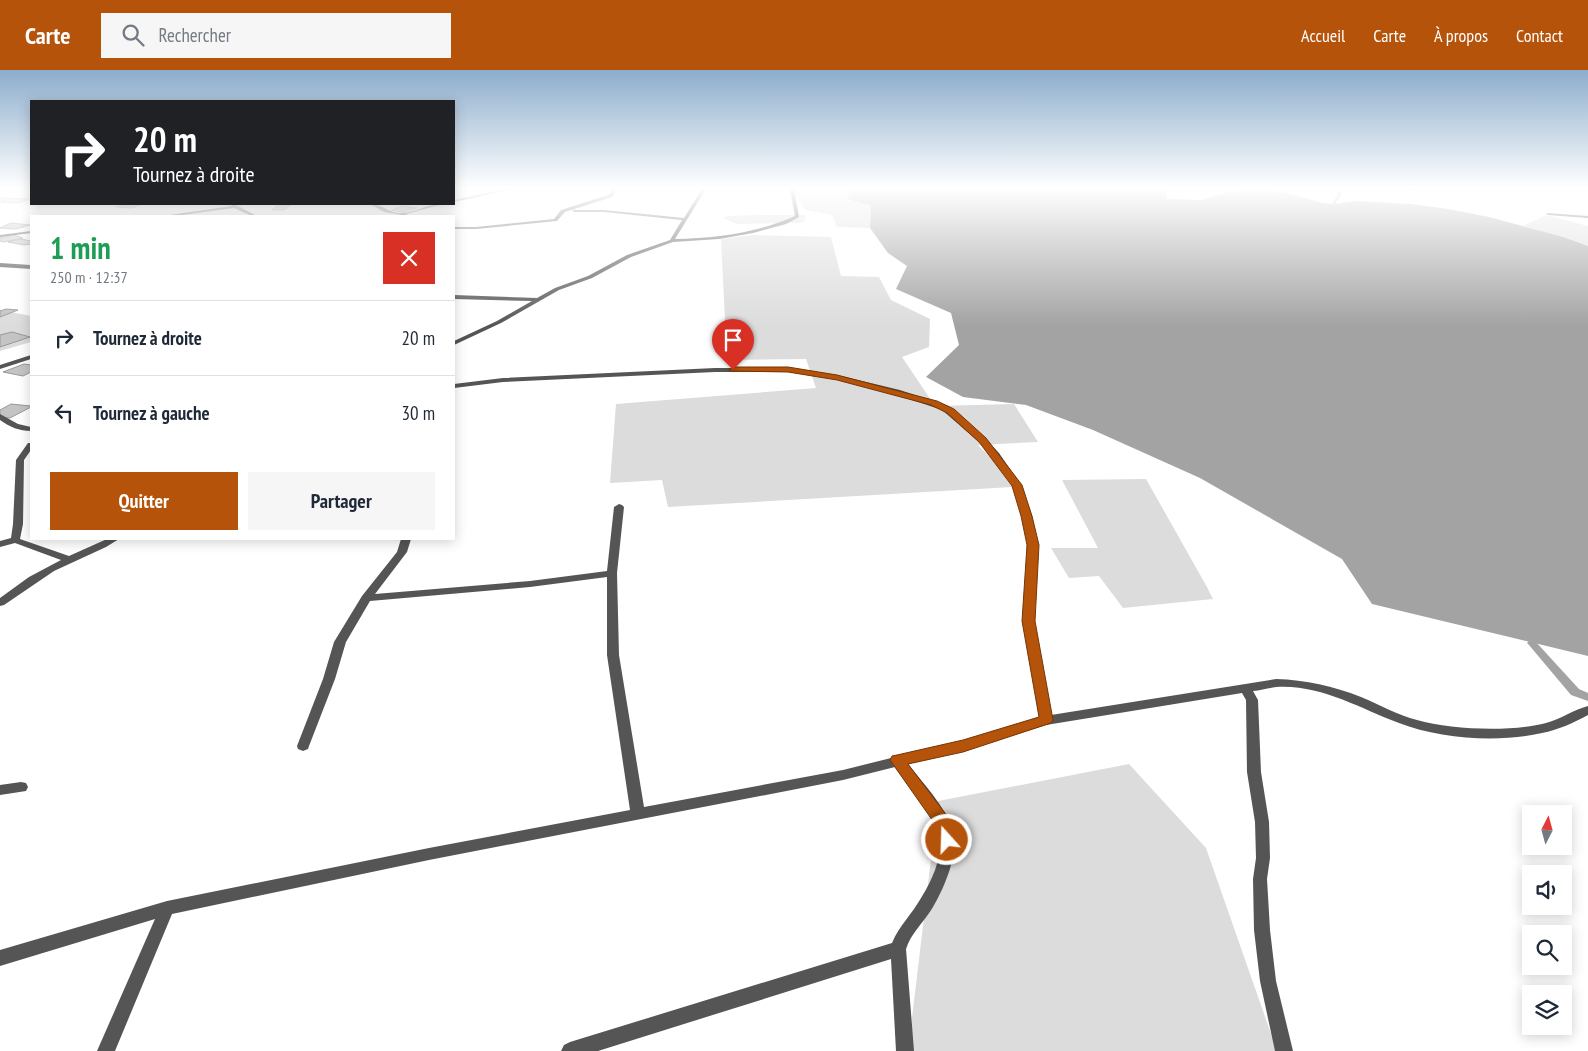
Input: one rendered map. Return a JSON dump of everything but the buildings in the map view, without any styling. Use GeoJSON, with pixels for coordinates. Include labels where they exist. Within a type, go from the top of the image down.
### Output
{"type":"FeatureCollection","features":[{"type":"Feature","properties":{"kind":"street"},"geometry":{"type":"LineString","coordinates":[[672,241],[676,235]]}},
{"type":"Feature","properties":{"kind":"street"},"geometry":{"type":"LineString","coordinates":[[455,344],[499,322],[536,299],[590,277],[629,256],[672,241],[722,235]]}},
{"type":"Feature","properties":{"kind":"street"},"geometry":{"type":"LineString","coordinates":[[0,265],[30,267]]}},
{"type":"Feature","properties":{"kind":"street"},"geometry":{"type":"LineString","coordinates":[[455,297],[536,299]]}},
{"type":"Feature","properties":{"kind":"street"},"geometry":{"type":"LineString","coordinates":[[0,367],[30,357]]}},
{"type":"Feature","properties":{"kind":"street"},"geometry":{"type":"LineString","coordinates":[[455,386],[522,380],[715,370],[788,370],[837,377],[898,392],[945,408],[982,440],[1017,485],[1027,516],[1033,545],[1029,621],[1046,720]]}},
{"type":"Feature","properties":{"kind":"street"},"geometry":{"type":"LineString","coordinates":[[0,416],[10,424],[23,429],[30,429]]}},
{"type":"Feature","properties":{"kind":"street"},"geometry":{"type":"LineString","coordinates":[[15,540],[18,524],[20,460],[30,447]]}},
{"type":"Feature","properties":{"kind":"street"},"geometry":{"type":"LineString","coordinates":[[619,507],[612,573],[613,655],[638,814]]}},
{"type":"Feature","properties":{"kind":"street"},"geometry":{"type":"LineString","coordinates":[[0,544],[15,540],[69,559]]}},
{"type":"Feature","properties":{"kind":"street"},"geometry":{"type":"LineString","coordinates":[[0,603],[31,578],[112,540]]}},
{"type":"Feature","properties":{"kind":"street"},"geometry":{"type":"LineString","coordinates":[[303,746],[330,678],[340,642],[366,598],[402,552],[406,540]]}},
{"type":"Feature","properties":{"kind":"street"},"geometry":{"type":"LineString","coordinates":[[366,598],[530,584],[612,573]]}},
{"type":"Feature","properties":{"kind":"street"},"geometry":{"type":"LineString","coordinates":[[0,958],[167,908],[429,854],[843,775],[897,760],[963,746],[1046,720],[1283,682],[1320,687],[1368,704],[1404,720],[1429,726],[1475,732],[1537,730],[1588,710]]}},
{"type":"Feature","properties":{"kind":"street"},"geometry":{"type":"LineString","coordinates":[[1246,688],[1252,700],[1254,772],[1262,822],[1263,858],[1260,879],[1262,930],[1268,981],[1284,1051]]}},
{"type":"Feature","properties":{"kind":"street"},"geometry":{"type":"LineString","coordinates":[[897,760],[942,822],[947,840],[942,870],[928,902],[901,936],[898,950],[905,1051]]}},
{"type":"Feature","properties":{"kind":"street"},"geometry":{"type":"LineString","coordinates":[[0,790],[21,787]]}},
{"type":"Feature","properties":{"kind":"street"},"geometry":{"type":"LineString","coordinates":[[106,1051],[167,908]]}},
{"type":"Feature","properties":{"kind":"street"},"geometry":{"type":"LineString","coordinates":[[570,1051],[898,950]]}},
{"type":"Feature","properties":{"kind":"shaded area"},"geometry":{"type":"Polygon","coordinates":[[[753,235],[831,237],[841,276],[879,277],[891,300],[930,319],[929,347],[902,357],[935,406],[1014,404],[1038,442],[978,445],[990,457],[1012,487],[668,507],[662,480],[610,483],[616,404],[816,388],[806,359],[727,360],[721,239],[753,235]]]}},
{"type":"Feature","properties":{"kind":"shaded area"},"geometry":{"type":"Polygon","coordinates":[[[875,235],[1555,235],[1588,246],[1588,656],[1372,604],[1342,559],[1200,478],[1093,430],[1026,405],[963,397],[926,377],[959,345],[951,313],[896,289],[907,266],[888,253],[875,235]]]}},
{"type":"Feature","properties":{"kind":"shaded area"},"geometry":{"type":"Polygon","coordinates":[[[1552,235],[1588,235],[1588,246],[1552,235]]]}},
{"type":"Feature","properties":{"kind":"shaded area"},"geometry":{"type":"Polygon","coordinates":[[[0,310],[30,316],[30,342],[0,351],[0,310]]]}},
{"type":"Feature","properties":{"kind":"shaded area"},"geometry":{"type":"Polygon","coordinates":[[[1146,479],[1213,599],[1123,608],[1099,576],[1069,578],[1051,548],[1098,548],[1062,480],[1146,479]]]}},
{"type":"Feature","properties":{"kind":"shaded area"},"geometry":{"type":"Polygon","coordinates":[[[1129,764],[1206,848],[1277,1051],[908,1051],[938,801],[1129,764]]]}},
{"type":"Feature","properties":{"kind":"waterway"},"geometry":{"type":"LineString","coordinates":[[1532,643],[1575,692],[1588,697]]}},
{"type":"Feature","properties":{"kind":"route"},"geometry":{"type":"LineString","coordinates":[[733,370],[788,370],[837,377],[934,403],[950,411],[982,440],[996,455],[1017,485],[1027,516],[1033,545],[1029,621],[1046,720],[963,746],[897,760],[942,822],[947,840]]}}]}
